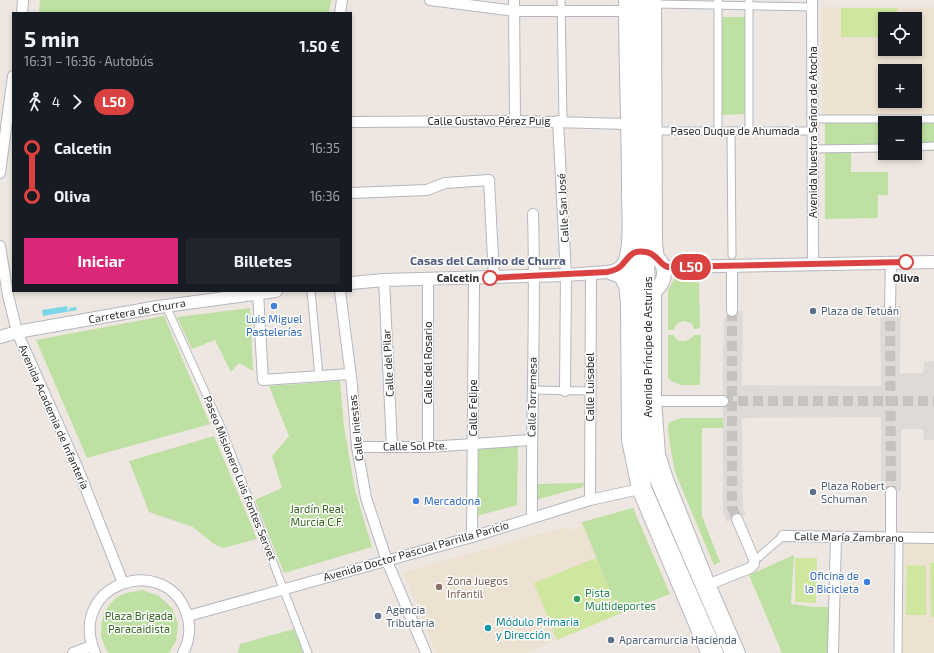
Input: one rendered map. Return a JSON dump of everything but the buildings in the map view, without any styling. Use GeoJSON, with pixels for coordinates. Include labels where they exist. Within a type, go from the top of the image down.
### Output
{"type":"FeatureCollection","features":[{"type":"Feature","properties":{"kind":"main road","name":"Avenida Príncipe de Asturias"},"geometry":{"type":"LineString","coordinates":[[634,0],[657,262]]}},
{"type":"Feature","properties":{"kind":"main road","name":"Avenida Príncipe de Asturias"},"geometry":{"type":"LineString","coordinates":[[653,1],[657,262],[646,292],[636,410],[640,489],[716,653]]}},
{"type":"Feature","properties":{"kind":"main road"},"geometry":{"type":"LineString","coordinates":[[629,256],[657,262],[660,285],[646,292],[628,289],[623,273],[629,256]]}},
{"type":"Feature","properties":{"kind":"main road","name":"Avenida Príncipe de Asturias"},"geometry":{"type":"LineString","coordinates":[[646,292],[648,418],[655,475],[732,653]]}},
{"type":"Feature","properties":{"kind":"street"},"geometry":{"type":"LineString","coordinates":[[22,12],[23,0]]}},
{"type":"Feature","properties":{"kind":"street"},"geometry":{"type":"LineString","coordinates":[[340,12],[342,0]]}},
{"type":"Feature","properties":{"kind":"street"},"geometry":{"type":"LineString","coordinates":[[430,0],[515,11],[624,11]]}},
{"type":"Feature","properties":{"kind":"street"},"geometry":{"type":"LineString","coordinates":[[514,0],[515,120]]}},
{"type":"Feature","properties":{"kind":"street"},"geometry":{"type":"LineString","coordinates":[[561,0],[561,121]]}},
{"type":"Feature","properties":{"kind":"street"},"geometry":{"type":"LineString","coordinates":[[624,0],[627,124],[627,248],[623,273],[626,305],[627,440],[640,489],[706,653]]}},
{"type":"Feature","properties":{"kind":"street"},"geometry":{"type":"LineString","coordinates":[[812,3],[653,1],[657,131],[657,262],[732,260],[813,264],[934,262]]}},
{"type":"Feature","properties":{"kind":"street"},"geometry":{"type":"LineString","coordinates":[[718,2],[718,131]]}},
{"type":"Feature","properties":{"kind":"street"},"geometry":{"type":"LineString","coordinates":[[749,3],[749,131]]}},
{"type":"Feature","properties":{"kind":"street","name":"Avenida Nuestra Señora de Atocha"},"geometry":{"type":"LineString","coordinates":[[812,3],[813,264]]}},
{"type":"Feature","properties":{"kind":"street"},"geometry":{"type":"LineString","coordinates":[[0,173],[12,83]]}},
{"type":"Feature","properties":{"kind":"street","name":"Paseo Duque de Ahumada"},"geometry":{"type":"LineString","coordinates":[[813,119],[934,119]]}},
{"type":"Feature","properties":{"kind":"street","name":"Calle Gustavo Pérez Puig"},"geometry":{"type":"LineString","coordinates":[[352,122],[515,120],[627,124]]}},
{"type":"Feature","properties":{"kind":"street","name":"Calle San José"},"geometry":{"type":"LineString","coordinates":[[561,121],[566,275],[565,391]]}},
{"type":"Feature","properties":{"kind":"street","name":"Paseo Duque de Ahumada"},"geometry":{"type":"LineString","coordinates":[[657,131],[813,131]]}},
{"type":"Feature","properties":{"kind":"street"},"geometry":{"type":"LineString","coordinates":[[731,131],[732,311]]}},
{"type":"Feature","properties":{"kind":"street"},"geometry":{"type":"LineString","coordinates":[[922,147],[934,146]]}},
{"type":"Feature","properties":{"kind":"street"},"geometry":{"type":"LineString","coordinates":[[813,149],[878,148]]}},
{"type":"Feature","properties":{"kind":"street"},"geometry":{"type":"LineString","coordinates":[[352,193],[427,190],[445,184],[489,180],[494,278]]}},
{"type":"Feature","properties":{"kind":"street","name":"Calle Torremesa"},"geometry":{"type":"LineString","coordinates":[[532,518],[531,440],[535,277],[533,214]]}},
{"type":"Feature","properties":{"kind":"street","name":"Avenida Academia de Infantería"},"geometry":{"type":"LineString","coordinates":[[0,246],[8,295],[17,332],[78,469],[124,583]]}},
{"type":"Feature","properties":{"kind":"street"},"geometry":{"type":"LineString","coordinates":[[890,306],[891,262]]}},
{"type":"Feature","properties":{"kind":"street"},"geometry":{"type":"LineString","coordinates":[[352,283],[384,280],[535,277],[607,272],[616,270],[623,273]]}},
{"type":"Feature","properties":{"kind":"street","name":"Calle Luisabel"},"geometry":{"type":"LineString","coordinates":[[590,500],[591,273]]}},
{"type":"Feature","properties":{"kind":"street","name":"Calle Felipe"},"geometry":{"type":"LineString","coordinates":[[472,537],[474,278]]}},
{"type":"Feature","properties":{"kind":"street","name":"Calle del Rosario"},"geometry":{"type":"LineString","coordinates":[[428,279],[428,447]]}},
{"type":"Feature","properties":{"kind":"street","name":"Calle del Pilar"},"geometry":{"type":"LineString","coordinates":[[384,280],[392,447]]}},
{"type":"Feature","properties":{"kind":"street","name":"Carretera de Churra"},"geometry":{"type":"LineString","coordinates":[[0,337],[17,332],[166,306],[267,292]]}},
{"type":"Feature","properties":{"kind":"street"},"geometry":{"type":"LineString","coordinates":[[311,292],[319,376]]}},
{"type":"Feature","properties":{"kind":"street","name":"Calle Iniestas"},"geometry":{"type":"LineString","coordinates":[[340,292],[357,447],[366,498],[387,561],[426,653]]}},
{"type":"Feature","properties":{"kind":"street"},"geometry":{"type":"LineString","coordinates":[[646,292],[660,454],[668,479],[710,584],[740,653]]}},
{"type":"Feature","properties":{"kind":"street"},"geometry":{"type":"LineString","coordinates":[[258,293],[264,380],[350,374]]}},
{"type":"Feature","properties":{"kind":"street","name":"Paseo Misionero Luis Fontes Servet"},"geometry":{"type":"LineString","coordinates":[[166,306],[221,427],[308,653]]}},
{"type":"Feature","properties":{"kind":"street"},"geometry":{"type":"LineString","coordinates":[[532,390],[590,391]]}},
{"type":"Feature","properties":{"kind":"street"},"geometry":{"type":"LineString","coordinates":[[656,401],[723,401]]}},
{"type":"Feature","properties":{"kind":"street","name":"Calle Sol Pte."},"geometry":{"type":"LineString","coordinates":[[357,447],[428,447],[531,440]]}},
{"type":"Feature","properties":{"kind":"street","name":"Avenida Doctor Pascual Parrilla Paricio"},"geometry":{"type":"LineString","coordinates":[[188,616],[472,537],[590,500],[640,489]]}},
{"type":"Feature","properties":{"kind":"street"},"geometry":{"type":"LineString","coordinates":[[891,492],[895,539],[898,653]]}},
{"type":"Feature","properties":{"kind":"street"},"geometry":{"type":"LineString","coordinates":[[737,519],[754,559]]}},
{"type":"Feature","properties":{"kind":"street","name":"Calle María Zambrano"},"geometry":{"type":"LineString","coordinates":[[710,584],[750,568],[754,564],[754,559],[759,557],[783,536],[895,539],[934,538]]}},
{"type":"Feature","properties":{"kind":"street"},"geometry":{"type":"LineString","coordinates":[[833,653],[836,537]]}},
{"type":"Feature","properties":{"kind":"street"},"geometry":{"type":"LineString","coordinates":[[73,653],[93,649],[89,630],[92,614],[99,600],[110,589],[132,580],[146,580],[159,584],[171,591],[181,601],[188,616],[189,628],[188,640],[183,653]]}},
{"type":"Feature","properties":{"kind":"shaded area"},"geometry":{"type":"Polygon","coordinates":[[[822,7],[934,7],[934,115],[823,115],[822,7]]]}},
{"type":"Feature","properties":{"kind":"shaded area"},"geometry":{"type":"Polygon","coordinates":[[[880,306],[901,306],[900,373],[923,373],[924,362],[934,361],[934,440],[924,440],[923,429],[901,429],[901,491],[881,492],[881,417],[742,418],[743,508],[746,515],[727,522],[723,512],[724,317],[729,316],[729,311],[743,311],[742,385],[881,386],[880,306]]]}},
{"type":"Feature","properties":{"kind":"shaded area"},"geometry":{"type":"Polygon","coordinates":[[[582,522],[619,614],[526,653],[436,653],[403,572],[569,526],[571,530],[580,527],[579,523],[582,522]]]}},
{"type":"Feature","properties":{"kind":"shaded area"},"geometry":{"type":"Polygon","coordinates":[[[934,538],[934,653],[898,653],[899,539],[934,538]]]}},
{"type":"Feature","properties":{"kind":"green space"},"geometry":{"type":"Polygon","coordinates":[[[40,0],[331,0],[329,12],[39,12],[40,0]]]}},
{"type":"Feature","properties":{"kind":"green space"},"geometry":{"type":"Polygon","coordinates":[[[841,8],[897,8],[897,12],[878,12],[878,37],[841,37],[841,8]]]}},
{"type":"Feature","properties":{"kind":"green space"},"geometry":{"type":"Polygon","coordinates":[[[722,17],[746,17],[746,114],[722,115],[722,17]]]}},
{"type":"Feature","properties":{"kind":"green space"},"geometry":{"type":"Polygon","coordinates":[[[825,115],[934,115],[934,151],[922,151],[922,116],[878,116],[878,151],[851,152],[851,172],[888,172],[888,195],[878,195],[878,218],[825,219],[825,115]]]}},
{"type":"Feature","properties":{"kind":"green space"},"geometry":{"type":"Polygon","coordinates":[[[699,277],[700,328],[694,329],[692,324],[685,321],[675,326],[674,330],[668,330],[668,290],[675,278],[699,277]]]}},
{"type":"Feature","properties":{"kind":"green space"},"geometry":{"type":"Polygon","coordinates":[[[250,308],[253,371],[239,363],[231,372],[215,340],[192,349],[177,317],[250,308]]]}},
{"type":"Feature","properties":{"kind":"green space"},"geometry":{"type":"Polygon","coordinates":[[[164,316],[210,424],[87,458],[36,340],[164,316]]]}},
{"type":"Feature","properties":{"kind":"green space"},"geometry":{"type":"Polygon","coordinates":[[[668,335],[674,335],[681,341],[687,341],[694,335],[701,335],[700,385],[680,385],[670,380],[668,377],[668,335]]]}},
{"type":"Feature","properties":{"kind":"green space","name":"Jardín Real Murcia C.F."},"geometry":{"type":"Polygon","coordinates":[[[340,381],[344,426],[355,490],[372,547],[284,573],[255,500],[282,488],[272,456],[289,436],[269,386],[340,381]]]}},
{"type":"Feature","properties":{"kind":"green space"},"geometry":{"type":"Polygon","coordinates":[[[681,418],[723,418],[723,428],[702,428],[702,516],[720,562],[714,565],[675,472],[668,425],[670,422],[681,418]]]}},
{"type":"Feature","properties":{"kind":"green space"},"geometry":{"type":"Polygon","coordinates":[[[214,436],[257,539],[223,548],[214,544],[193,527],[149,512],[129,461],[214,436]]]}},
{"type":"Feature","properties":{"kind":"green space"},"geometry":{"type":"Polygon","coordinates":[[[477,445],[518,446],[517,505],[477,516],[477,445]]]}},
{"type":"Feature","properties":{"kind":"green space"},"geometry":{"type":"Polygon","coordinates":[[[584,483],[583,487],[535,500],[536,484],[584,483]]]}},
{"type":"Feature","properties":{"kind":"green space"},"geometry":{"type":"Polygon","coordinates":[[[633,508],[670,594],[619,614],[582,522],[633,508]]]}},
{"type":"Feature","properties":{"kind":"green space"},"geometry":{"type":"Polygon","coordinates":[[[794,555],[791,604],[814,607],[834,607],[833,653],[782,653],[749,575],[794,555]]]}},
{"type":"Feature","properties":{"kind":"green space","name":"Pista Multideportes"},"geometry":{"type":"Polygon","coordinates":[[[596,558],[619,614],[557,640],[534,583],[596,558]]]}},
{"type":"Feature","properties":{"kind":"green space"},"geometry":{"type":"Polygon","coordinates":[[[795,558],[817,558],[816,603],[795,602],[795,558]]]}},
{"type":"Feature","properties":{"kind":"green space"},"geometry":{"type":"Polygon","coordinates":[[[930,563],[934,563],[934,617],[931,617],[930,563]]]}},
{"type":"Feature","properties":{"kind":"green space"},"geometry":{"type":"Polygon","coordinates":[[[907,565],[926,566],[926,615],[906,615],[907,565]]]}},
{"type":"Feature","properties":{"kind":"green space","name":"Plaza Brigada Paracaidista"},"geometry":{"type":"Polygon","coordinates":[[[143,590],[159,596],[172,608],[178,624],[176,641],[169,653],[109,653],[102,640],[101,633],[101,625],[105,611],[120,595],[143,590]]]}},
{"type":"Feature","properties":{"kind":"green space"},"geometry":{"type":"Polygon","coordinates":[[[294,629],[303,653],[238,653],[240,644],[294,629]]]}},
{"type":"Feature","properties":{"kind":"water"},"geometry":{"type":"Polygon","coordinates":[[[68,306],[67,310],[70,310],[69,308],[76,307],[77,310],[43,316],[42,310],[68,306]]]}},
{"type":"Feature","properties":{"kind":"tunnel"},"geometry":{"type":"LineString","coordinates":[[890,306],[891,492]]}},
{"type":"Feature","properties":{"kind":"tunnel"},"geometry":{"type":"LineString","coordinates":[[732,311],[732,507],[737,519]]}},
{"type":"Feature","properties":{"kind":"tunnel"},"geometry":{"type":"LineString","coordinates":[[723,401],[934,401]]}},
{"type":"Feature","properties":{"kind":"bus line","name":"L50"},"geometry":{"type":"LineString","coordinates":[[490,278],[535,277],[607,272],[616,270],[631,254],[642,251],[658,257],[665,267],[906,262]]}},
{"type":"Feature","properties":{"kind":"place","name":"Oliva"},"geometry":{"type":"Point","coordinates":[906,262]}},
{"type":"Feature","properties":{"kind":"place","name":"Calcetin"},"geometry":{"type":"Point","coordinates":[490,278]}},
{"type":"Feature","properties":{"kind":"place","name":"Luis Miguel Pastelerías"},"geometry":{"type":"Point","coordinates":[274,306]}},
{"type":"Feature","properties":{"kind":"place","name":"Plaza de Tetuán"},"geometry":{"type":"Point","coordinates":[813,311]}},
{"type":"Feature","properties":{"kind":"place","name":"Plaza Robert Schuman"},"geometry":{"type":"Point","coordinates":[813,492]}},
{"type":"Feature","properties":{"kind":"place","name":"Mercadona"},"geometry":{"type":"Point","coordinates":[416,501]}},
{"type":"Feature","properties":{"kind":"place","name":"Oficina de la Bicicleta"},"geometry":{"type":"Point","coordinates":[867,582]}},
{"type":"Feature","properties":{"kind":"place","name":"Zona Juegos Infantil"},"geometry":{"type":"Point","coordinates":[439,587]}},
{"type":"Feature","properties":{"kind":"place","name":"Pista Multideportes"},"geometry":{"type":"Point","coordinates":[577,599]}},
{"type":"Feature","properties":{"kind":"place","name":"Agencia Tributaria"},"geometry":{"type":"Point","coordinates":[378,616]}},
{"type":"Feature","properties":{"kind":"place","name":"Módulo Primaria y Dirección"},"geometry":{"type":"Point","coordinates":[488,628]}},
{"type":"Feature","properties":{"kind":"place","name":"Aparcamurcia Hacienda"},"geometry":{"type":"Point","coordinates":[611,640]}},
{"type":"Feature","properties":{"kind":"district","name":"Casas del Camino de Churra"},"geometry":{"type":"Point","coordinates":[488,261]}}]}
